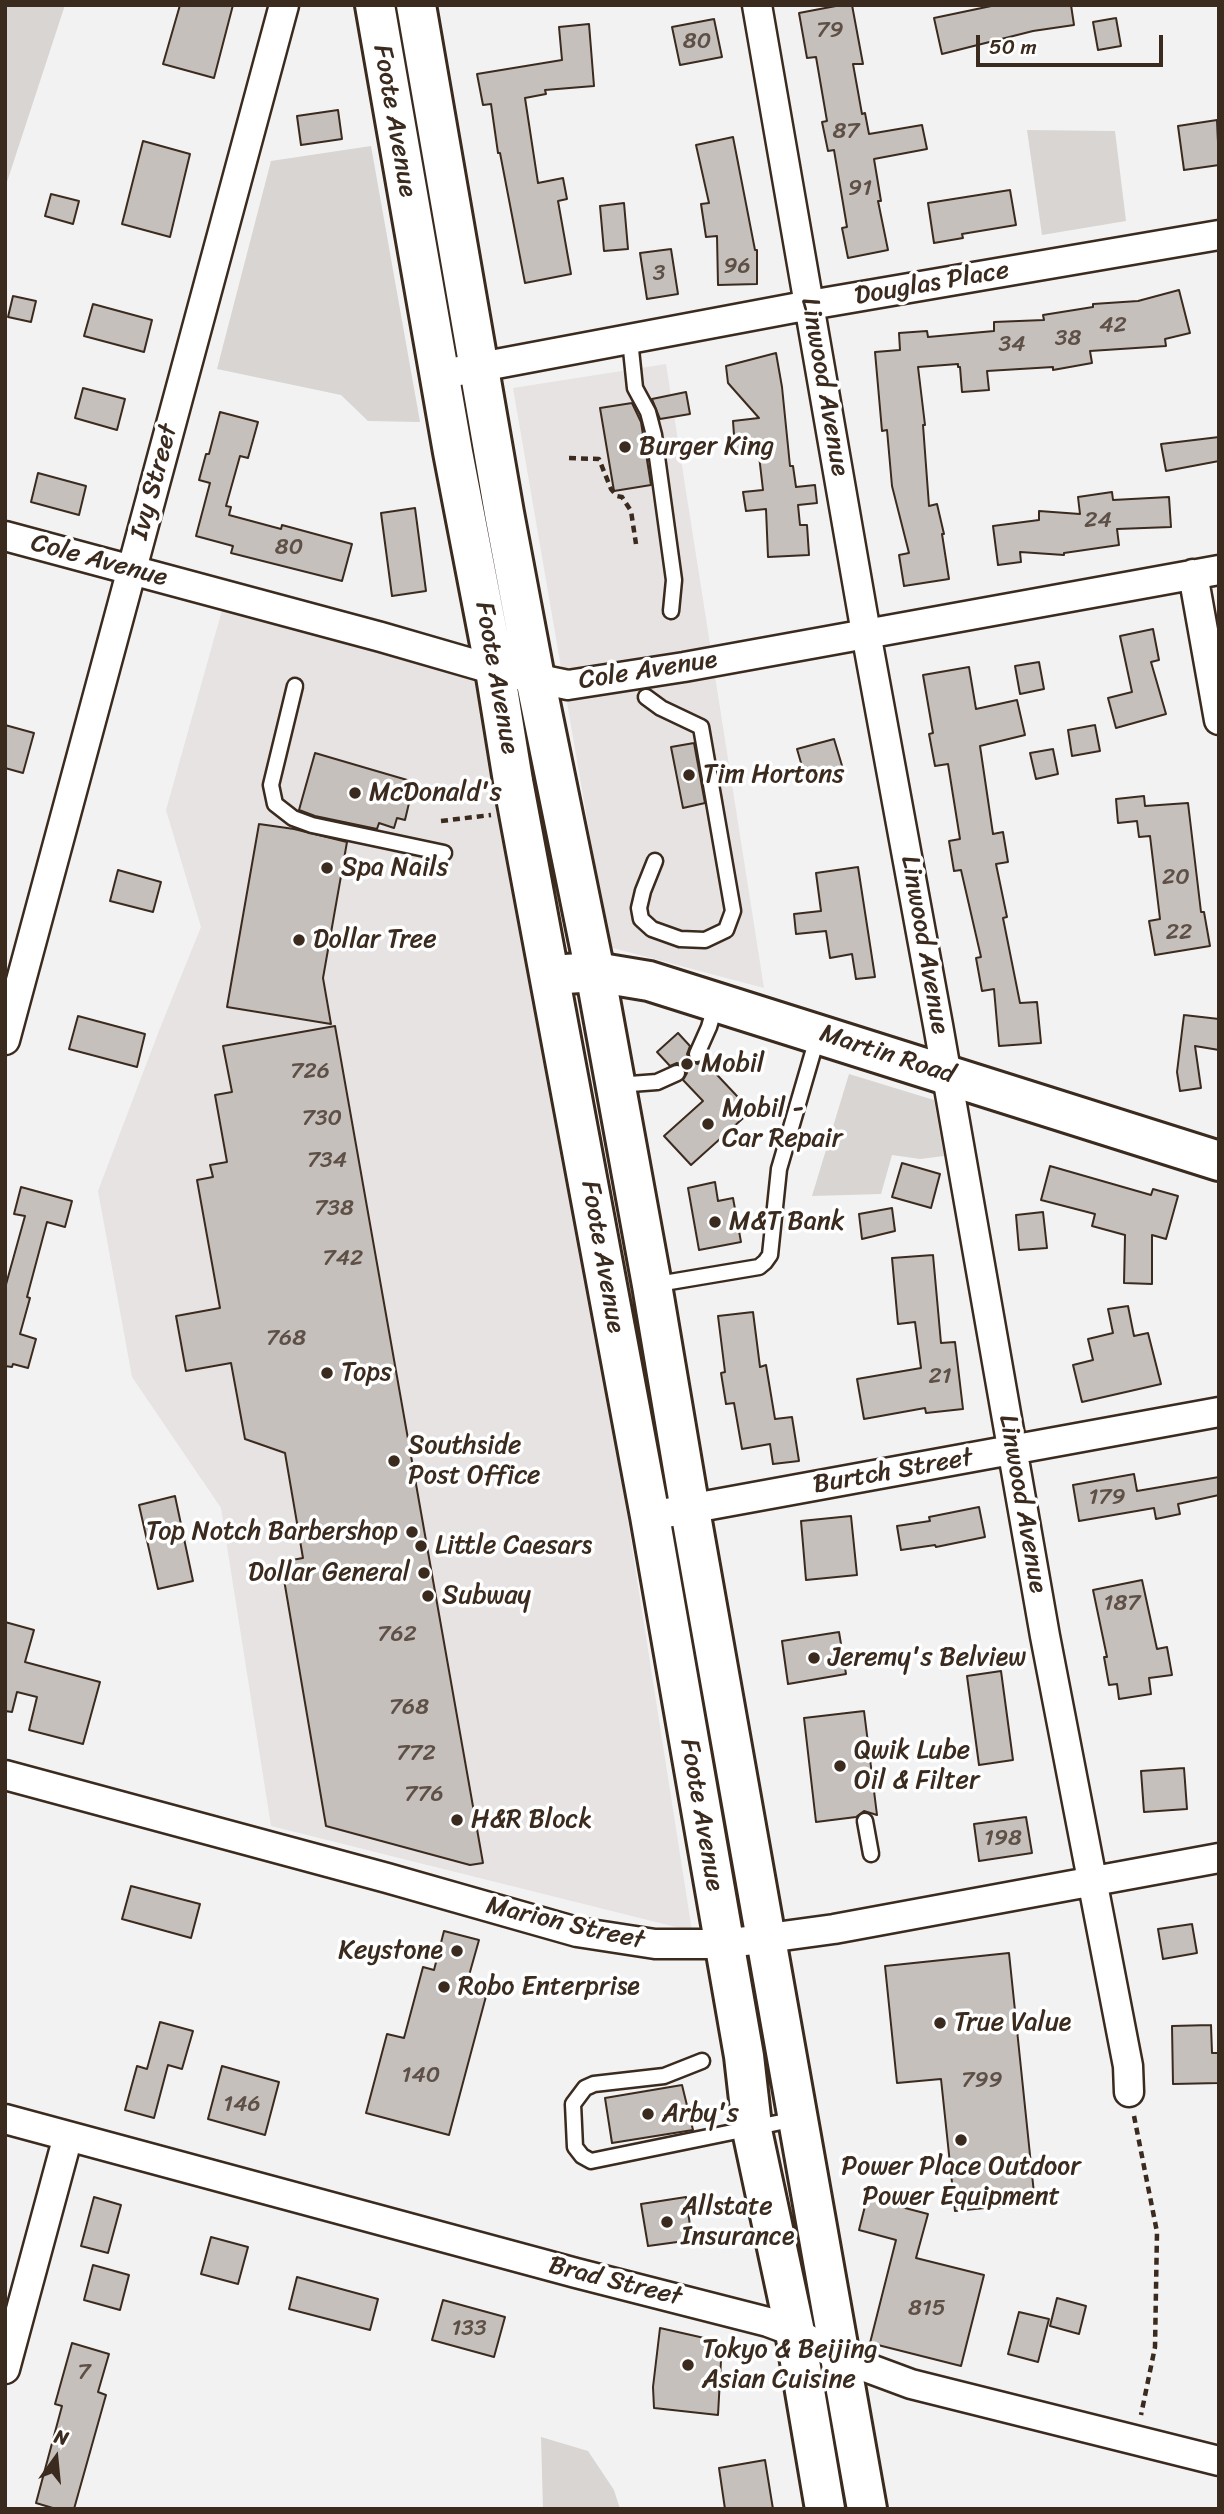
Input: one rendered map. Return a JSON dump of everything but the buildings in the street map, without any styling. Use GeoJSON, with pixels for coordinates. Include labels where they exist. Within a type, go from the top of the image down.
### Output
{"type":"FeatureCollection","features":[{"type":"Feature","properties":{"kind":"main road","name":"Foote Avenue"},"geometry":{"type":"LineString","coordinates":[[374,5],[513,781],[650,1516],[744,2056],[752,2128],[795,2332],[825,2509]]}},
{"type":"Feature","properties":{"kind":"main road","name":"Foote Avenue"},"geometry":{"type":"LineString","coordinates":[[416,5],[535,678],[616,1085],[867,2509]]}},
{"type":"Feature","properties":{"kind":"main road","name":"Martin Road"},"geometry":{"type":"LineString","coordinates":[[551,975],[595,972],[649,981],[1219,1161]]}},
{"type":"Feature","properties":{"kind":"street","name":"Ivy Street"},"geometry":{"type":"LineString","coordinates":[[5,1040],[284,5]]}},
{"type":"Feature","properties":{"kind":"street","name":"Linwood Avenue"},"geometry":{"type":"LineString","coordinates":[[757,5],[1045,1636],[1128,2066],[1129,2092]]}},
{"type":"Feature","properties":{"kind":"street","name":"Douglas Place"},"geometry":{"type":"LineString","coordinates":[[439,373],[1219,235]]}},
{"type":"Feature","properties":{"kind":"street","name":"Cole Avenue"},"geometry":{"type":"LineString","coordinates":[[5,536],[495,670],[568,685],[1206,572]]}},
{"type":"Feature","properties":{"kind":"street"},"geometry":{"type":"LineString","coordinates":[[1206,572],[1219,720]]}},
{"type":"Feature","properties":{"kind":"street","name":"Burtch Street"},"geometry":{"type":"LineString","coordinates":[[650,1516],[1219,1412]]}},
{"type":"Feature","properties":{"kind":"street","name":"Marion Street"},"geometry":{"type":"LineString","coordinates":[[5,1775],[577,1932],[655,1944],[724,1944],[834,1929],[1219,1858]]}},
{"type":"Feature","properties":{"kind":"street","name":"Brad Street"},"geometry":{"type":"LineString","coordinates":[[5,2119],[768,2322],[795,2332],[841,2358],[911,2384],[1219,2460]]}},
{"type":"Feature","properties":{"kind":"street"},"geometry":{"type":"LineString","coordinates":[[5,2369],[68,2136]]}},
{"type":"Feature","properties":{"kind":"lane"},"geometry":{"type":"LineString","coordinates":[[630,340],[635,388],[644,402],[654,435],[674,580],[671,611]]}},
{"type":"Feature","properties":{"kind":"lane"},"geometry":{"type":"LineString","coordinates":[[295,686],[271,785],[275,804],[293,818],[312,825],[444,853]]}},
{"type":"Feature","properties":{"kind":"lane"},"geometry":{"type":"LineString","coordinates":[[646,697],[661,708],[701,727],[733,911],[726,930],[705,940],[680,939],[652,929],[641,919],[639,908],[643,891],[655,861]]}},
{"type":"Feature","properties":{"kind":"lane"},"geometry":{"type":"LineString","coordinates":[[697,1054],[709,1027],[716,1001]]}},
{"type":"Feature","properties":{"kind":"lane"},"geometry":{"type":"LineString","coordinates":[[652,1285],[759,1267],[765,1262],[769,1255],[779,1169],[818,1034]]}},
{"type":"Feature","properties":{"kind":"lane"},"geometry":{"type":"LineString","coordinates":[[616,1085],[657,1082],[677,1073]]}},
{"type":"Feature","properties":{"kind":"lane"},"geometry":{"type":"LineString","coordinates":[[865,1821],[871,1854]]}},
{"type":"Feature","properties":{"kind":"lane"},"geometry":{"type":"LineString","coordinates":[[702,2061],[664,2076],[594,2084],[585,2088],[573,2104],[575,2147],[582,2156],[591,2161],[798,2119]]}},
{"type":"Feature","properties":{"kind":"path"},"geometry":{"type":"LineString","coordinates":[[569,458],[599,459],[611,489],[631,511],[636,544]]}},
{"type":"Feature","properties":{"kind":"path"},"geometry":{"type":"LineString","coordinates":[[441,821],[498,814]]}},
{"type":"Feature","properties":{"kind":"path"},"geometry":{"type":"LineString","coordinates":[[1129,2092],[1157,2232],[1154,2347],[1136,2440]]}},
{"type":"Feature","properties":{"kind":"shaded area"},"geometry":{"type":"Polygon","coordinates":[[[5,5],[65,5],[5,188],[5,5]]]}},
{"type":"Feature","properties":{"kind":"shaded area"},"geometry":{"type":"Polygon","coordinates":[[[1027,130],[1115,131],[1126,221],[1042,235],[1027,130]]]}},
{"type":"Feature","properties":{"kind":"shaded area"},"geometry":{"type":"Polygon","coordinates":[[[371,146],[420,422],[368,421],[341,395],[217,369],[271,161],[371,146]]]}},
{"type":"Feature","properties":{"kind":"shaded area"},"geometry":{"type":"Polygon","coordinates":[[[666,364],[764,988],[609,947],[513,388],[666,364]]]}},
{"type":"Feature","properties":{"kind":"shaded area"},"geometry":{"type":"Polygon","coordinates":[[[226,596],[495,670],[692,1931],[271,1826],[221,1508],[132,1377],[98,1191],[201,927],[166,810],[226,596]]]}},
{"type":"Feature","properties":{"kind":"shaded area"},"geometry":{"type":"Polygon","coordinates":[[[849,1074],[934,1100],[944,1156],[920,1159],[892,1155],[881,1194],[812,1196],[849,1074]]]}},
{"type":"Feature","properties":{"kind":"shaded area"},"geometry":{"type":"Polygon","coordinates":[[[541,2437],[588,2451],[614,2490],[620,2509],[543,2509],[541,2437]]]}},
{"type":"Feature","properties":{"kind":"place","name":"Burger King"},"geometry":{"type":"Point","coordinates":[625,447]}},
{"type":"Feature","properties":{"kind":"place","name":"Tim Hortons"},"geometry":{"type":"Point","coordinates":[689,775]}},
{"type":"Feature","properties":{"kind":"place","name":"McDonald's"},"geometry":{"type":"Point","coordinates":[355,793]}},
{"type":"Feature","properties":{"kind":"place","name":"Spa Nails"},"geometry":{"type":"Point","coordinates":[327,868]}},
{"type":"Feature","properties":{"kind":"place","name":"Dollar Tree"},"geometry":{"type":"Point","coordinates":[299,940]}},
{"type":"Feature","properties":{"kind":"place","name":"Mobil"},"geometry":{"type":"Point","coordinates":[687,1064]}},
{"type":"Feature","properties":{"kind":"place","name":"Mobil - Car Repair"},"geometry":{"type":"Point","coordinates":[708,1124]}},
{"type":"Feature","properties":{"kind":"place","name":"M&T Bank"},"geometry":{"type":"Point","coordinates":[715,1222]}},
{"type":"Feature","properties":{"kind":"place","name":"Tops"},"geometry":{"type":"Point","coordinates":[327,1373]}},
{"type":"Feature","properties":{"kind":"place","name":"Southside Post Office"},"geometry":{"type":"Point","coordinates":[394,1461]}},
{"type":"Feature","properties":{"kind":"place","name":"Top Notch Barbershop"},"geometry":{"type":"Point","coordinates":[412,1532]}},
{"type":"Feature","properties":{"kind":"place","name":"Little Caesars"},"geometry":{"type":"Point","coordinates":[421,1546]}},
{"type":"Feature","properties":{"kind":"place","name":"Dollar General"},"geometry":{"type":"Point","coordinates":[424,1573]}},
{"type":"Feature","properties":{"kind":"place","name":"Subway"},"geometry":{"type":"Point","coordinates":[428,1596]}},
{"type":"Feature","properties":{"kind":"place","name":"Jeremy's Belview"},"geometry":{"type":"Point","coordinates":[814,1658]}},
{"type":"Feature","properties":{"kind":"place","name":"Qwik Lube Oil & Filter"},"geometry":{"type":"Point","coordinates":[840,1766]}},
{"type":"Feature","properties":{"kind":"place","name":"H&R Block"},"geometry":{"type":"Point","coordinates":[457,1820]}},
{"type":"Feature","properties":{"kind":"place","name":"Keystone"},"geometry":{"type":"Point","coordinates":[457,1951]}},
{"type":"Feature","properties":{"kind":"place","name":"Robo Enterprise"},"geometry":{"type":"Point","coordinates":[444,1987]}},
{"type":"Feature","properties":{"kind":"place","name":"True Value"},"geometry":{"type":"Point","coordinates":[940,2023]}},
{"type":"Feature","properties":{"kind":"place","name":"Arby's"},"geometry":{"type":"Point","coordinates":[648,2114]}},
{"type":"Feature","properties":{"kind":"place","name":"Power Place Outdoor Power Equipment"},"geometry":{"type":"Point","coordinates":[961,2140]}},
{"type":"Feature","properties":{"kind":"place","name":"Allstate Insurance"},"geometry":{"type":"Point","coordinates":[667,2222]}},
{"type":"Feature","properties":{"kind":"place","name":"Tokyo & Beijing Asian Cuisine"},"geometry":{"type":"Point","coordinates":[688,2365]}}]}
